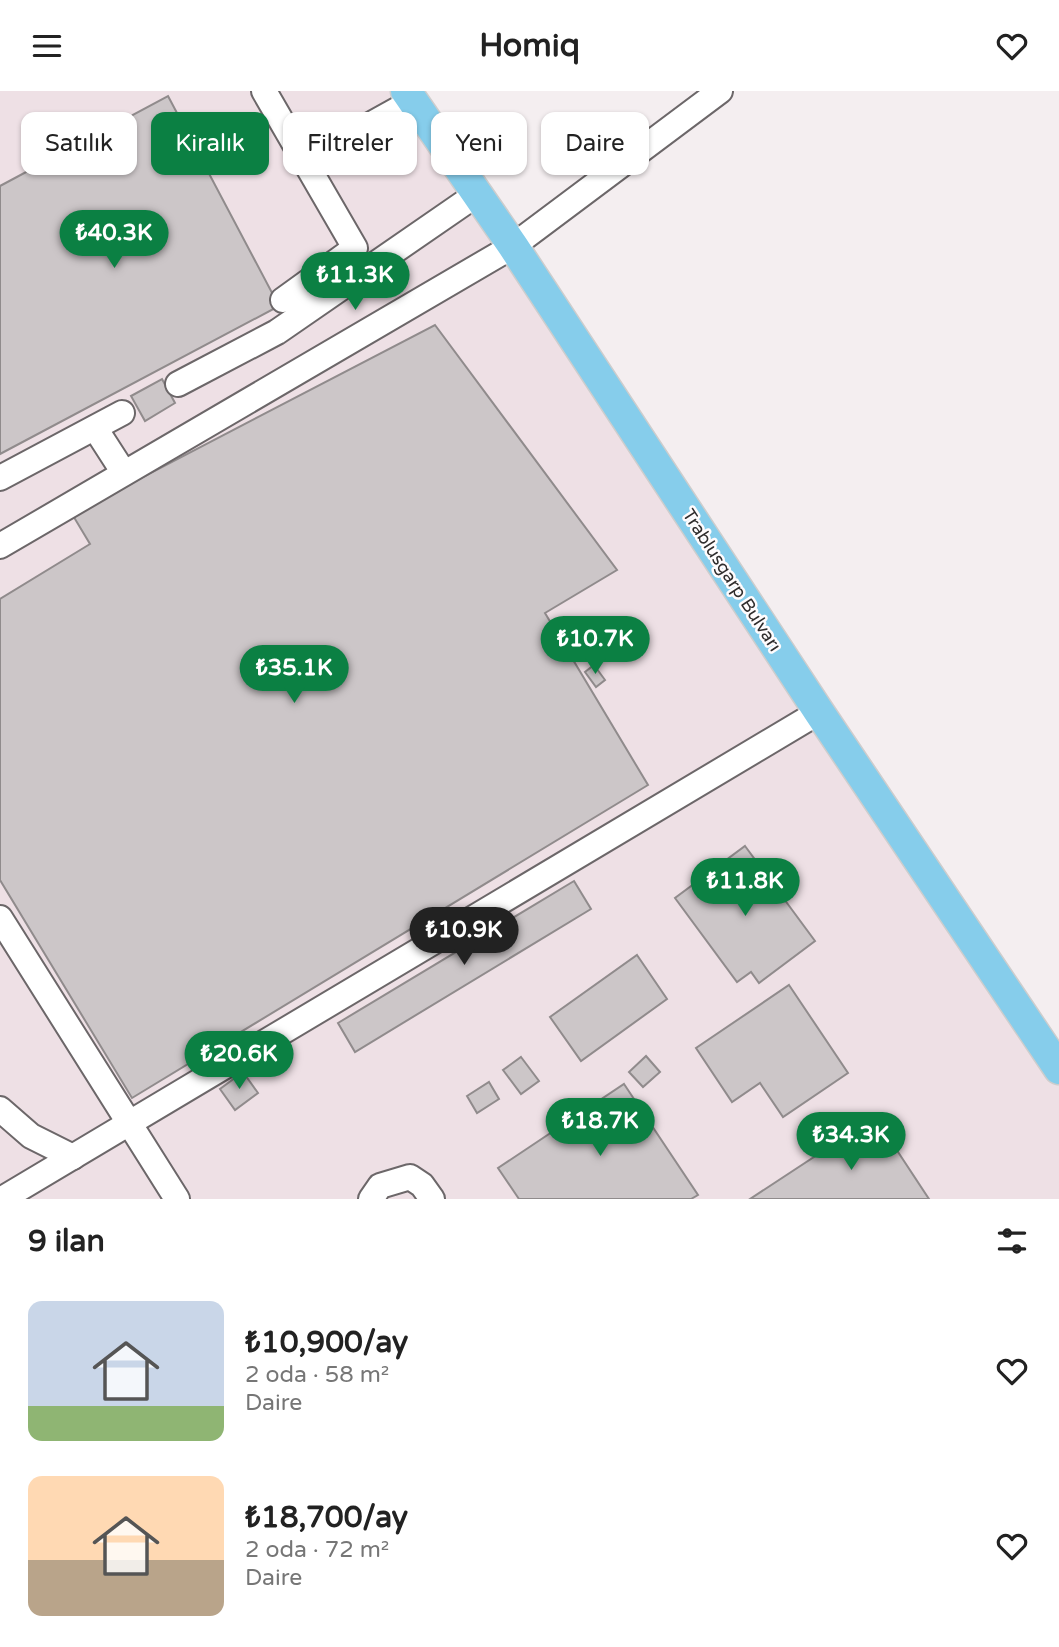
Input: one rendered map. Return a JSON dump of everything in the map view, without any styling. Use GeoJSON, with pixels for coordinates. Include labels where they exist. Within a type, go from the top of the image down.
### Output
{"type":"FeatureCollection","features":[{"type":"Feature","properties":{"kind":"main road","name":"Trablusgarp Bulvarı"},"geometry":{"type":"LineString","coordinates":[[410,96],[513,246],[819,712],[1059,1069]]}},
{"type":"Feature","properties":{"kind":"street"},"geometry":{"type":"LineString","coordinates":[[264,91],[283,123]]}},
{"type":"Feature","properties":{"kind":"street"},"geometry":{"type":"LineString","coordinates":[[0,546],[513,246],[719,91]]}},
{"type":"Feature","properties":{"kind":"street"},"geometry":{"type":"LineString","coordinates":[[384,112],[410,96]]}},
{"type":"Feature","properties":{"kind":"street"},"geometry":{"type":"LineString","coordinates":[[283,300],[355,248],[313,175]]}},
{"type":"Feature","properties":{"kind":"street"},"geometry":{"type":"LineString","coordinates":[[178,384],[277,332],[477,194]]}},
{"type":"Feature","properties":{"kind":"street"},"geometry":{"type":"LineString","coordinates":[[0,478],[122,413]]}},
{"type":"Feature","properties":{"kind":"street"},"geometry":{"type":"LineString","coordinates":[[94,428],[124,473]]}},
{"type":"Feature","properties":{"kind":"street"},"geometry":{"type":"LineString","coordinates":[[2,1199],[819,712]]}},
{"type":"Feature","properties":{"kind":"street"},"geometry":{"type":"LineString","coordinates":[[0,919],[177,1199]]}},
{"type":"Feature","properties":{"kind":"street"},"geometry":{"type":"LineString","coordinates":[[0,1109],[31,1136],[73,1157]]}},
{"type":"Feature","properties":{"kind":"street"},"geometry":{"type":"LineString","coordinates":[[371,1199],[380,1187],[410,1177],[422,1185],[432,1199]]}},
{"type":"Feature","properties":{"kind":"shaded area"},"geometry":{"type":"Polygon","coordinates":[[[0,91],[424,91],[438,112],[431,112],[431,175],[480,175],[1059,1041],[1059,1199],[0,1199],[0,91]]]}},
{"type":"Feature","properties":{"kind":"building"},"geometry":{"type":"Polygon","coordinates":[[[168,96],[176,112],[151,112],[151,175],[210,175],[279,306],[0,454],[0,186],[21,175],[137,175],[137,113],[168,96]]]}},
{"type":"Feature","properties":{"kind":"building"},"geometry":{"type":"Polygon","coordinates":[[[435,325],[617,570],[545,613],[648,785],[132,1098],[0,880],[0,599],[90,544],[72,514],[435,325]]]}},
{"type":"Feature","properties":{"kind":"building"},"geometry":{"type":"Polygon","coordinates":[[[162,379],[175,403],[145,421],[131,396],[162,379]]]}},
{"type":"Feature","properties":{"kind":"building"},"geometry":{"type":"Polygon","coordinates":[[[594,665],[605,680],[596,687],[585,672],[594,665]]]}},
{"type":"Feature","properties":{"kind":"building"},"geometry":{"type":"Polygon","coordinates":[[[745,846],[815,941],[759,983],[751,972],[737,982],[675,898],[745,846]]]}},
{"type":"Feature","properties":{"kind":"building"},"geometry":{"type":"Polygon","coordinates":[[[574,881],[591,909],[355,1052],[338,1023],[574,881]]]}},
{"type":"Feature","properties":{"kind":"building"},"geometry":{"type":"Polygon","coordinates":[[[637,955],[667,999],[581,1061],[550,1017],[637,955]]]}},
{"type":"Feature","properties":{"kind":"building"},"geometry":{"type":"Polygon","coordinates":[[[789,985],[848,1073],[783,1117],[760,1083],[732,1102],[696,1048],[789,985]]]}},
{"type":"Feature","properties":{"kind":"building"},"geometry":{"type":"Polygon","coordinates":[[[646,1056],[660,1072],[643,1087],[629,1072],[646,1056]]]}},
{"type":"Feature","properties":{"kind":"building"},"geometry":{"type":"Polygon","coordinates":[[[521,1057],[539,1081],[521,1094],[503,1070],[521,1057]]]}},
{"type":"Feature","properties":{"kind":"building"},"geometry":{"type":"Polygon","coordinates":[[[243,1072],[258,1093],[235,1110],[220,1089],[243,1072]]]}},
{"type":"Feature","properties":{"kind":"building"},"geometry":{"type":"Polygon","coordinates":[[[489,1082],[499,1099],[477,1113],[467,1096],[489,1082]]]}},
{"type":"Feature","properties":{"kind":"building"},"geometry":{"type":"Polygon","coordinates":[[[624,1084],[698,1195],[691,1199],[519,1199],[498,1168],[624,1084]]]}},
{"type":"Feature","properties":{"kind":"building"},"geometry":{"type":"Polygon","coordinates":[[[875,1117],[929,1199],[750,1199],[875,1117]]]}}]}
